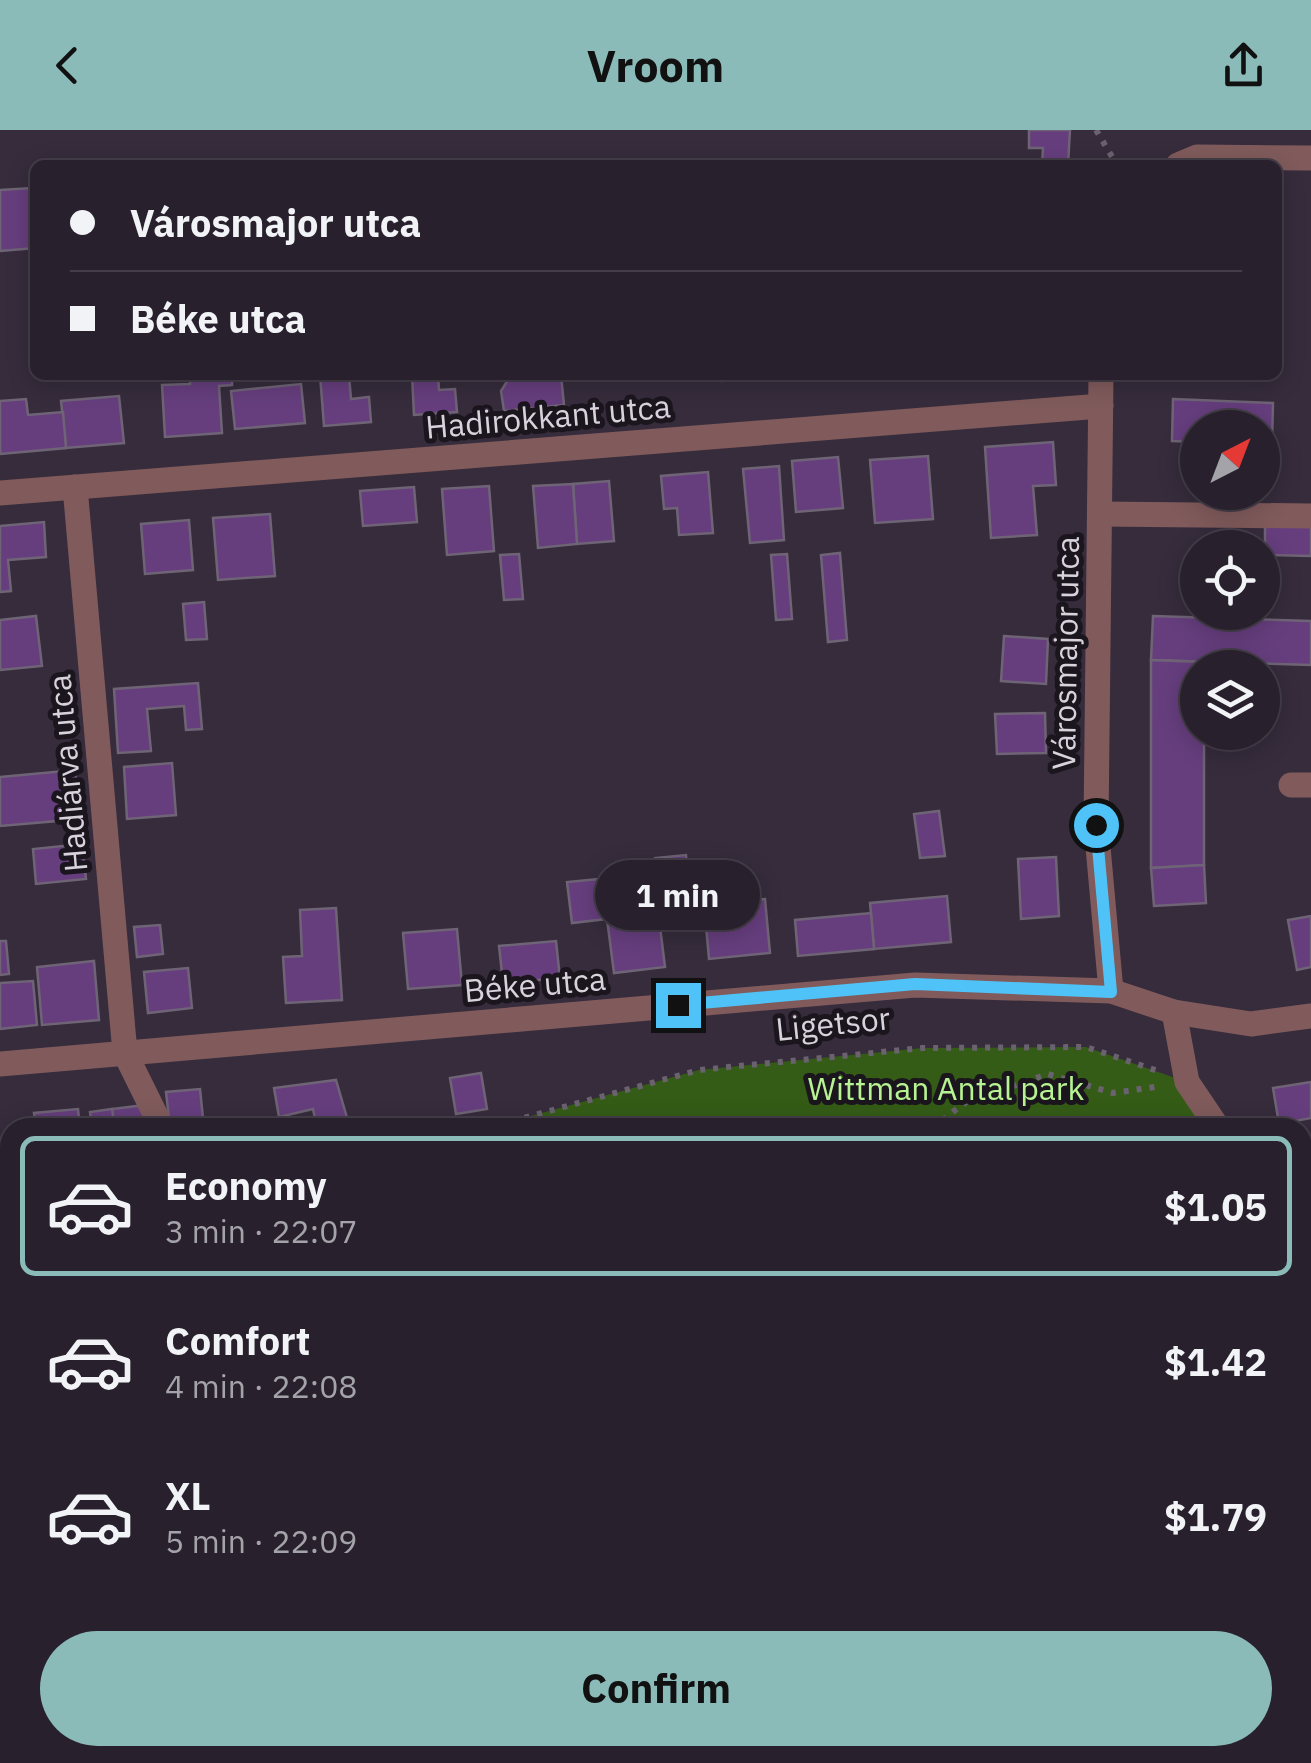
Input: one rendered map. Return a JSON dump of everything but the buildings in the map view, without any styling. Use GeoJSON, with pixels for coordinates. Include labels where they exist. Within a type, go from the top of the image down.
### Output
{"type":"FeatureCollection","features":[{"type":"Feature","properties":{"kind":"street"},"geometry":{"type":"LineString","coordinates":[[1192,160],[1311,158]]}},
{"type":"Feature","properties":{"kind":"street","name":"Városmajor utca"},"geometry":{"type":"LineString","coordinates":[[1102,380],[1096,825],[1111,992]]}},
{"type":"Feature","properties":{"kind":"street","name":"Hadirokkant utca"},"geometry":{"type":"LineString","coordinates":[[0,493],[1101,406]]}},
{"type":"Feature","properties":{"kind":"street","name":"Hadiárva utca"},"geometry":{"type":"LineString","coordinates":[[76,487],[125,1053]]}},
{"type":"Feature","properties":{"kind":"street"},"geometry":{"type":"LineString","coordinates":[[1100,514],[1311,516]]}},
{"type":"Feature","properties":{"kind":"street","name":"Béke utca"},"geometry":{"type":"LineString","coordinates":[[0,1064],[915,984],[1111,992],[1174,1012],[1251,1024],[1311,1016]]}},
{"type":"Feature","properties":{"kind":"street"},"geometry":{"type":"LineString","coordinates":[[1174,1012],[1188,1082],[1211,1118]]}},
{"type":"Feature","properties":{"kind":"street"},"geometry":{"type":"LineString","coordinates":[[125,1053],[157,1118]]}},
{"type":"Feature","properties":{"kind":"path"},"geometry":{"type":"LineString","coordinates":[[1096,130],[1114,160]]}},
{"type":"Feature","properties":{"kind":"path","name":"Ligetsor"},"geometry":{"type":"LineString","coordinates":[[524,1118],[699,1070],[923,1048],[1086,1048],[1188,1082]]}},
{"type":"Feature","properties":{"kind":"path"},"geometry":{"type":"LineString","coordinates":[[945,1118],[966,1102],[1048,1074],[1113,1093],[1188,1082]]}},
{"type":"Feature","properties":{"kind":"green space","name":"Wittman Antal park"},"geometry":{"type":"Polygon","coordinates":[[[1086,1047],[1187,1082],[1211,1118],[524,1118],[699,1070],[923,1048],[1086,1047]]]}},
{"type":"Feature","properties":{"kind":"route"},"geometry":{"type":"LineString","coordinates":[[678,1005],[915,984],[1111,992],[1096,825]]}}]}
